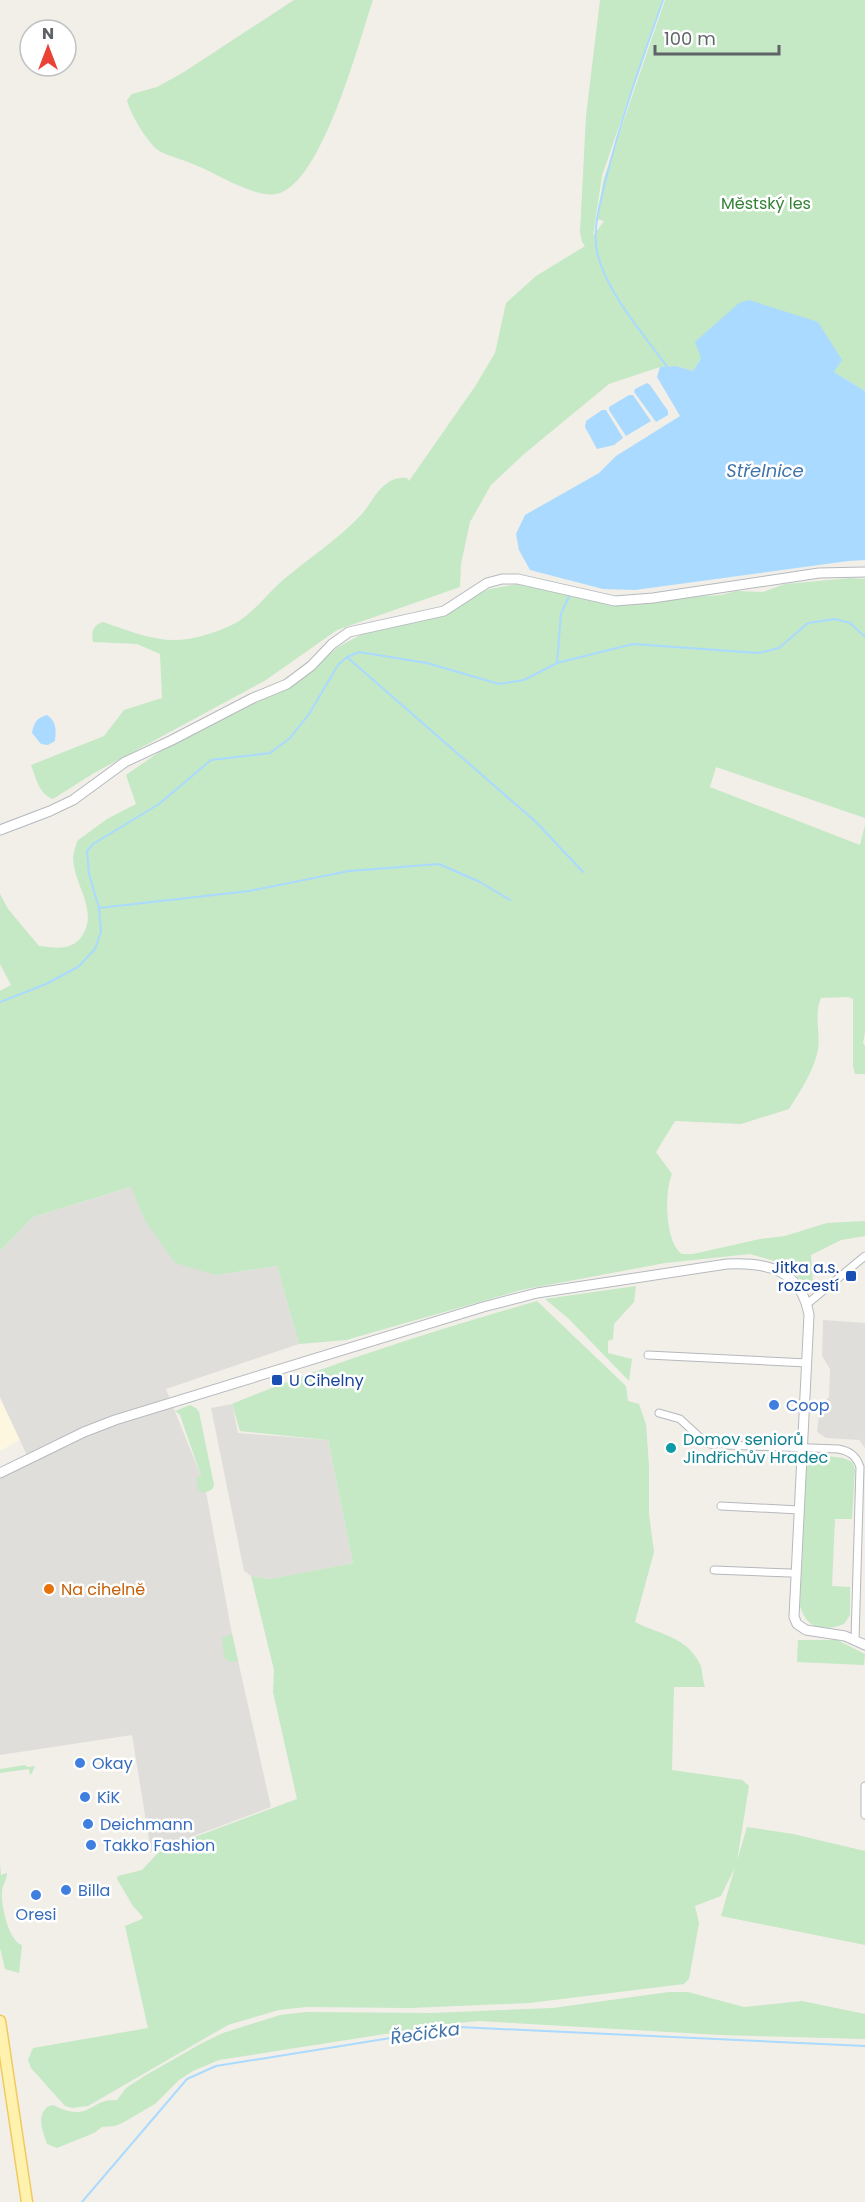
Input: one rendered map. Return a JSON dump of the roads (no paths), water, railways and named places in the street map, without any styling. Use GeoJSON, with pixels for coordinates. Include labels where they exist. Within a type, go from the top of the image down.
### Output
{"type":"FeatureCollection","features":[{"type":"Feature","properties":{"kind":"main road"},"geometry":{"type":"LineString","coordinates":[[0,2021],[27,2202]]}},
{"type":"Feature","properties":{"kind":"street"},"geometry":{"type":"LineString","coordinates":[[0,830],[73,800],[125,762],[253,698],[287,684],[349,632],[444,611],[487,583],[502,579],[518,579],[615,601],[653,598],[819,573],[865,572]]}},
{"type":"Feature","properties":{"kind":"street"},"geometry":{"type":"LineString","coordinates":[[807,1304],[865,1256]]}},
{"type":"Feature","properties":{"kind":"street"},"geometry":{"type":"LineString","coordinates":[[0,1473],[73,1437],[115,1420],[483,1306],[537,1293],[727,1264],[753,1263],[775,1269],[790,1279],[801,1291],[810,1315],[794,1611],[797,1624],[806,1630],[837,1634],[865,1645]]}},
{"type":"Feature","properties":{"kind":"street"},"geometry":{"type":"LineString","coordinates":[[648,1355],[807,1363]]}},
{"type":"Feature","properties":{"kind":"street"},"geometry":{"type":"LineString","coordinates":[[659,1413],[680,1419],[706,1443],[714,1445]]}},
{"type":"Feature","properties":{"kind":"street"},"geometry":{"type":"LineString","coordinates":[[724,1445],[838,1449],[848,1451],[858,1460],[860,1467],[855,1640]]}},
{"type":"Feature","properties":{"kind":"street"},"geometry":{"type":"LineString","coordinates":[[721,1506],[799,1510]]}},
{"type":"Feature","properties":{"kind":"street"},"geometry":{"type":"LineString","coordinates":[[714,1570],[790,1572]]}},
{"type":"Feature","properties":{"kind":"street"},"geometry":{"type":"LineString","coordinates":[[865,1786],[865,1815]]}},
{"type":"Feature","properties":{"kind":"water","name":"Střelnice"},"geometry":{"type":"Polygon","coordinates":[[[749,300],[818,322],[842,360],[834,372],[865,391],[865,560],[635,590],[603,589],[530,570],[519,550],[516,534],[525,515],[599,473],[616,456],[680,416],[657,377],[660,367],[676,366],[693,371],[701,358],[695,342],[739,303],[749,300]]]}},
{"type":"Feature","properties":{"kind":"water"},"geometry":{"type":"Polygon","coordinates":[[[647,383],[668,411],[668,415],[656,422],[634,392],[635,389],[647,383]]]}},
{"type":"Feature","properties":{"kind":"water"},"geometry":{"type":"Polygon","coordinates":[[[633,395],[651,421],[626,436],[609,407],[633,395]]]}},
{"type":"Feature","properties":{"kind":"water"},"geometry":{"type":"Polygon","coordinates":[[[602,410],[606,410],[623,438],[614,445],[597,449],[585,427],[586,421],[602,410]]]}},
{"type":"Feature","properties":{"kind":"water"},"geometry":{"type":"Polygon","coordinates":[[[47,715],[53,720],[56,730],[55,741],[48,745],[41,744],[32,733],[36,721],[47,715]]]}},
{"type":"Feature","properties":{"kind":"waterway"},"geometry":{"type":"LineString","coordinates":[[663,0],[613,153],[596,226],[596,246],[603,270],[618,300],[668,368]]}},
{"type":"Feature","properties":{"kind":"waterway"},"geometry":{"type":"LineString","coordinates":[[557,663],[561,614],[570,594]]}},
{"type":"Feature","properties":{"kind":"waterway"},"geometry":{"type":"LineString","coordinates":[[0,1002],[46,984],[78,967],[95,949],[101,932],[99,908],[89,874],[87,851],[93,844],[159,804],[211,760],[270,753],[290,738],[309,714],[338,665],[347,657],[359,652],[427,663],[499,684],[524,680],[557,663],[633,644],[759,653],[779,648],[808,623],[835,619],[850,623],[865,637]]}},
{"type":"Feature","properties":{"kind":"waterway"},"geometry":{"type":"LineString","coordinates":[[348,658],[536,822],[583,872]]}},
{"type":"Feature","properties":{"kind":"waterway"},"geometry":{"type":"LineString","coordinates":[[99,908],[249,891],[349,871],[439,864],[480,882],[510,900]]}},
{"type":"Feature","properties":{"kind":"waterway","name":"Řečička"},"geometry":{"type":"LineString","coordinates":[[82,2202],[187,2079],[216,2066],[459,2027],[865,2046]]}},
{"type":"Feature","properties":{"kind":"place","name":"Jitka a.s. rozcestí"},"geometry":{"type":"Point","coordinates":[851,1276]}},
{"type":"Feature","properties":{"kind":"place","name":"U Cihelny"},"geometry":{"type":"Point","coordinates":[277,1380]}},
{"type":"Feature","properties":{"kind":"place","name":"Coop"},"geometry":{"type":"Point","coordinates":[774,1405]}},
{"type":"Feature","properties":{"kind":"place","name":"Domov seniorů Jindřichův Hradec"},"geometry":{"type":"Point","coordinates":[671,1448]}},
{"type":"Feature","properties":{"kind":"place","name":"Na cihelně"},"geometry":{"type":"Point","coordinates":[49,1589]}},
{"type":"Feature","properties":{"kind":"place","name":"Okay"},"geometry":{"type":"Point","coordinates":[80,1763]}},
{"type":"Feature","properties":{"kind":"place","name":"KiK"},"geometry":{"type":"Point","coordinates":[85,1797]}},
{"type":"Feature","properties":{"kind":"place","name":"Deichmann"},"geometry":{"type":"Point","coordinates":[88,1824]}},
{"type":"Feature","properties":{"kind":"place","name":"Takko Fashion"},"geometry":{"type":"Point","coordinates":[91,1845]}},
{"type":"Feature","properties":{"kind":"place","name":"Billa"},"geometry":{"type":"Point","coordinates":[66,1890]}},
{"type":"Feature","properties":{"kind":"place","name":"Oresi"},"geometry":{"type":"Point","coordinates":[36,1895]}},
{"type":"Feature","properties":{"kind":"park label","name":"Městský les"},"geometry":{"type":"Point","coordinates":[766,203]}}]}
